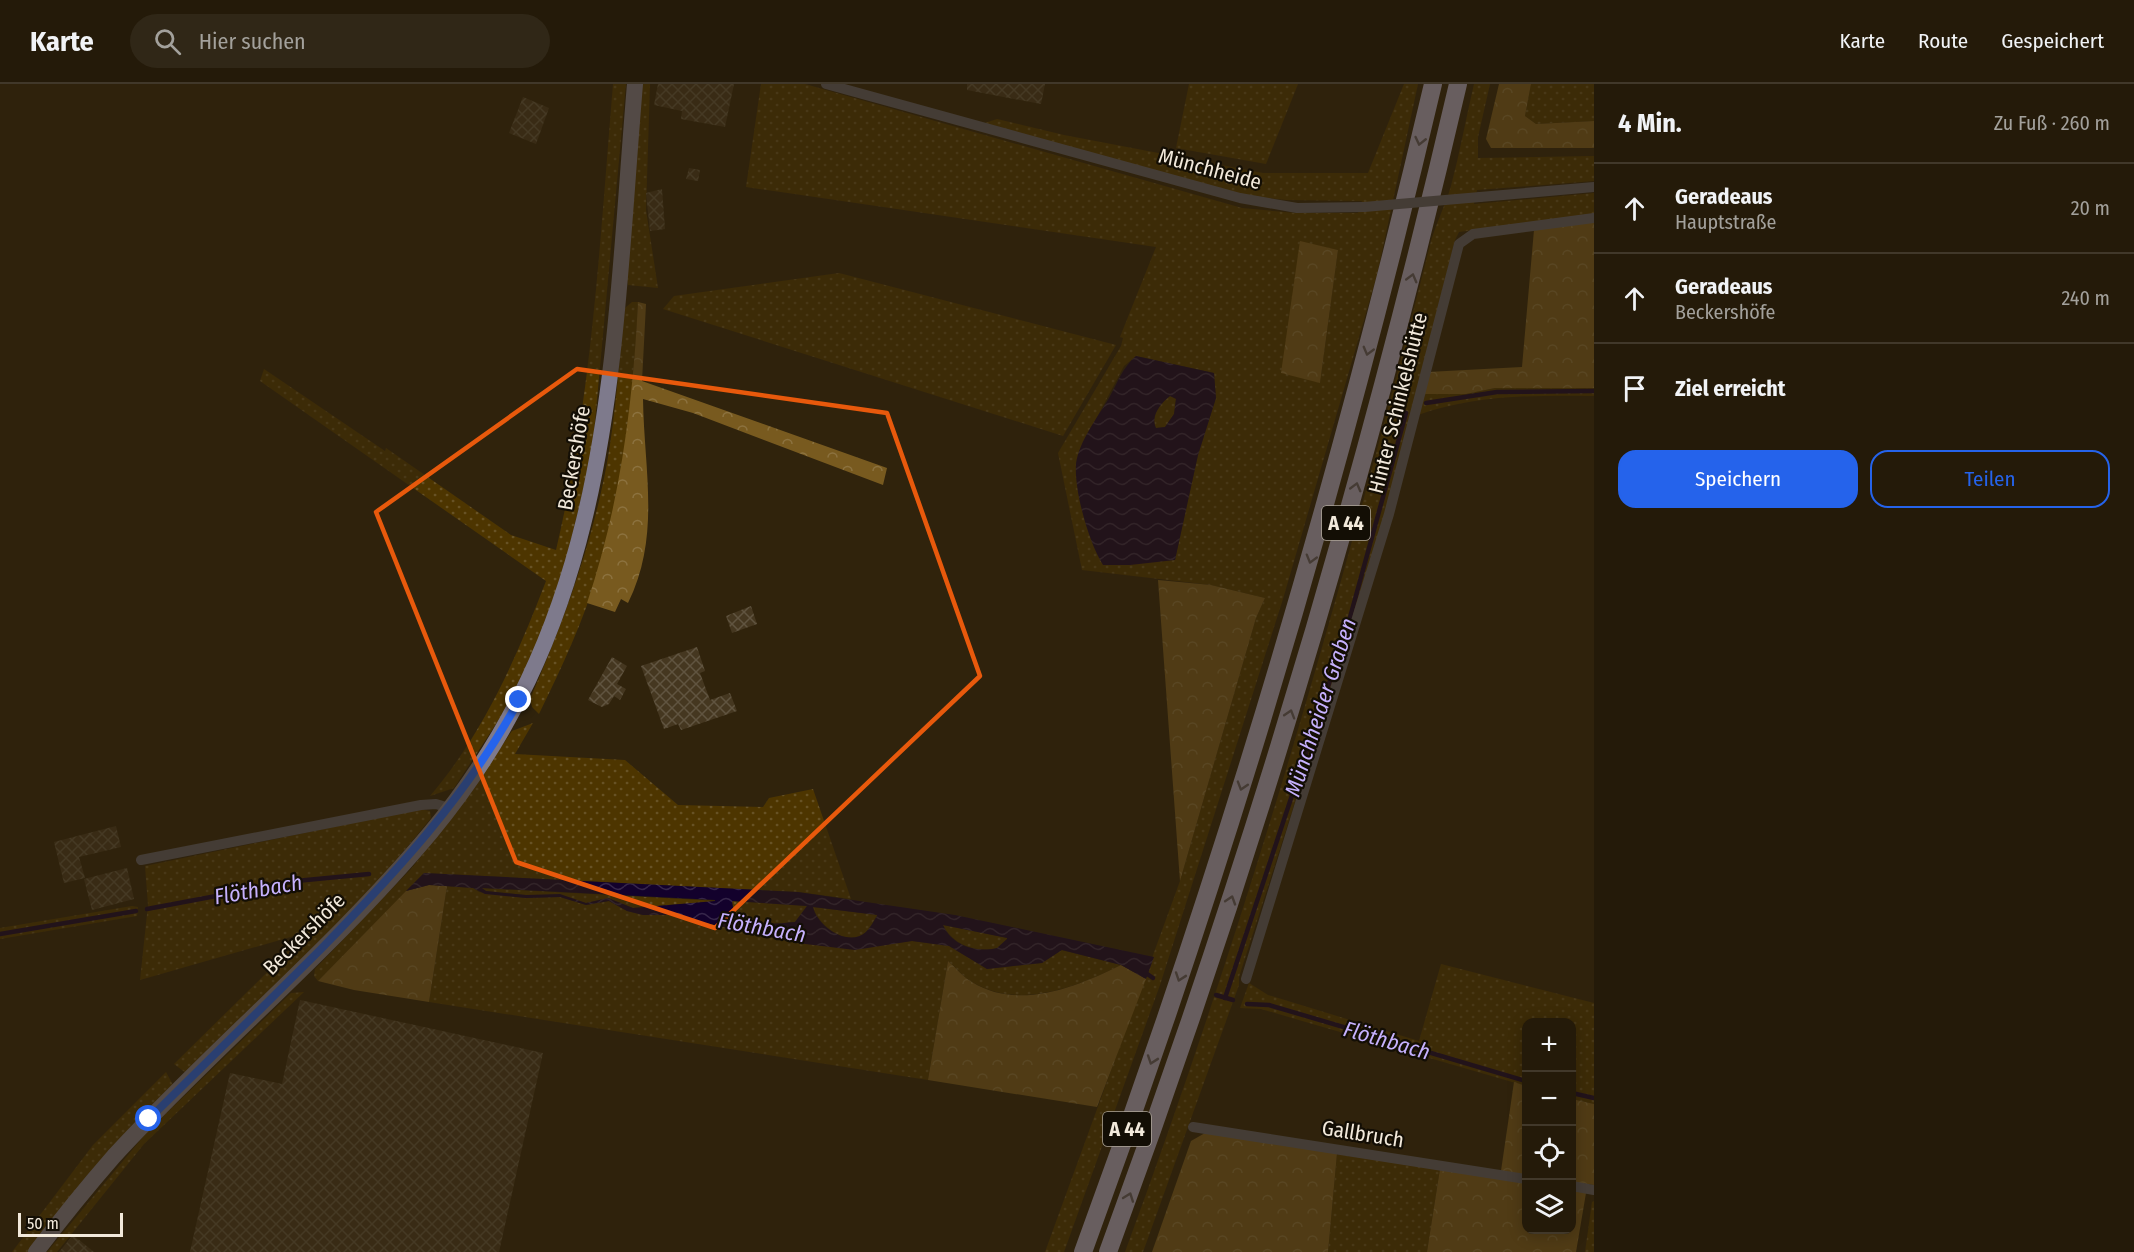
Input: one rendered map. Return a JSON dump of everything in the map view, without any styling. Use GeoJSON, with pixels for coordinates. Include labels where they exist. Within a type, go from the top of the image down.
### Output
{"type":"FeatureCollection","features":[{"type":"Feature","properties":{"kind":"highway","name":"A 44"},"geometry":{"type":"LineString","coordinates":[[1083,1252],[1171,1005],[1279,667],[1391,262],[1433,84]]}},
{"type":"Feature","properties":{"kind":"highway","name":"A 44"},"geometry":{"type":"LineString","coordinates":[[1108,1252],[1213,956],[1336,556],[1418,253],[1458,84]]}},
{"type":"Feature","properties":{"kind":"street","name":"Beckershöfe"},"geometry":{"type":"LineString","coordinates":[[36,1252],[107,1164],[385,884],[449,808],[500,734],[532,675],[562,602],[586,521],[599,457],[609,379],[635,84]]}},
{"type":"Feature","properties":{"kind":"street","name":"Münchheide"},"geometry":{"type":"LineString","coordinates":[[826,84],[1240,198],[1297,208],[1364,207],[1594,187]]}},
{"type":"Feature","properties":{"kind":"street","name":"Hinter Schinkelshütte"},"geometry":{"type":"LineString","coordinates":[[1246,979],[1389,514],[1459,244],[1473,234],[1594,218]]}},
{"type":"Feature","properties":{"kind":"street"},"geometry":{"type":"LineString","coordinates":[[141,860],[415,806],[436,804],[449,808]]}},
{"type":"Feature","properties":{"kind":"street","name":"Gallbruch"},"geometry":{"type":"LineString","coordinates":[[1193,1127],[1522,1178]]}},
{"type":"Feature","properties":{"kind":"street"},"geometry":{"type":"LineString","coordinates":[[1576,1187],[1594,1190]]}},
{"type":"Feature","properties":{"kind":"highlighted area"},"geometry":{"type":"Polygon","coordinates":[[[577,369],[887,413],[980,676],[715,928],[516,862],[376,512],[577,369]]]}},
{"type":"Feature","properties":{"kind":"shaded area"},"geometry":{"type":"Polygon","coordinates":[[[613,84],[626,84],[592,454],[559,589],[517,692],[454,788],[430,796],[466,747],[497,694],[546,581],[260,381],[264,369],[385,451],[386,448],[511,535],[556,550],[578,435],[586,376],[599,260],[613,84]]]}},
{"type":"Feature","properties":{"kind":"shaded area"},"geometry":{"type":"Polygon","coordinates":[[[641,84],[650,84],[646,210],[658,288],[628,285],[626,273],[641,84]]]}},
{"type":"Feature","properties":{"kind":"shaded area"},"geometry":{"type":"Polygon","coordinates":[[[761,84],[805,84],[1242,208],[1295,213],[1358,213],[1362,201],[1286,200],[1241,195],[985,123],[997,119],[1064,135],[1263,173],[1368,173],[1404,84],[1418,84],[1377,275],[1283,599],[1160,985],[1064,1252],[1045,1252],[1180,881],[1256,618],[1265,598],[1211,585],[1082,570],[1058,453],[1121,346],[1123,338],[1120,337],[1156,247],[746,187],[761,84]],[[1300,242],[1320,383],[1338,250],[1300,242]],[[1136,356],[1124,366],[1086,438],[1076,463],[1079,492],[1175,560],[1198,455],[1216,398],[1214,373],[1136,356]]]}},
{"type":"Feature","properties":{"kind":"shaded area"},"geometry":{"type":"Polygon","coordinates":[[[1189,84],[1298,84],[1266,164],[1176,148],[1189,84]]]}},
{"type":"Feature","properties":{"kind":"shaded area"},"geometry":{"type":"Polygon","coordinates":[[[1474,84],[1490,84],[1478,137],[1478,158],[1594,156],[1594,181],[1477,190],[1474,204],[1594,193],[1594,214],[1459,232],[1455,240],[1394,482],[1349,633],[1239,977],[1239,985],[1143,1252],[1125,1252],[1212,1005],[1290,755],[1363,503],[1431,241],[1451,186],[1474,84]]]}},
{"type":"Feature","properties":{"kind":"shaded area"},"geometry":{"type":"Polygon","coordinates":[[[1531,84],[1594,84],[1594,121],[1536,124],[1525,116],[1531,84]]]}},
{"type":"Feature","properties":{"kind":"shaded area"},"geometry":{"type":"Polygon","coordinates":[[[839,273],[1116,345],[1063,436],[663,309],[674,296],[839,273]]]}},
{"type":"Feature","properties":{"kind":"shaded area"},"geometry":{"type":"Polygon","coordinates":[[[632,302],[638,302],[634,370],[615,505],[586,607],[539,714],[532,707],[530,699],[565,613],[585,554],[601,494],[615,406],[625,308],[632,302]]]}},
{"type":"Feature","properties":{"kind":"shaded area"},"geometry":{"type":"Polygon","coordinates":[[[1495,388],[1594,388],[1594,396],[1527,396],[1483,400],[1439,408],[1418,415],[1423,394],[1466,394],[1495,388]]]}},
{"type":"Feature","properties":{"kind":"shaded area"},"geometry":{"type":"Polygon","coordinates":[[[1170,396],[1176,398],[1174,414],[1165,427],[1156,428],[1155,414],[1170,396]]]}},
{"type":"Feature","properties":{"kind":"shaded area"},"geometry":{"type":"Polygon","coordinates":[[[533,723],[515,754],[625,760],[678,805],[763,807],[769,798],[813,789],[851,899],[798,892],[424,873],[318,981],[314,976],[315,969],[411,869],[455,813],[512,731],[533,723]]]}},
{"type":"Feature","properties":{"kind":"shaded area"},"geometry":{"type":"Polygon","coordinates":[[[420,809],[430,811],[431,818],[344,917],[186,1073],[174,1064],[308,932],[140,980],[148,905],[145,866],[420,809]]]}},
{"type":"Feature","properties":{"kind":"shaded area"},"geometry":{"type":"Polygon","coordinates":[[[447,886],[473,888],[479,892],[526,898],[560,897],[586,905],[609,901],[627,911],[643,915],[669,915],[797,943],[888,944],[912,941],[949,946],[987,969],[1042,963],[1061,950],[1121,965],[1086,981],[1028,995],[990,990],[969,980],[948,961],[928,1080],[429,1002],[447,886]]]}},
{"type":"Feature","properties":{"kind":"shaded area"},"geometry":{"type":"Polygon","coordinates":[[[480,888],[720,901],[633,908],[608,898],[586,903],[560,895],[526,895],[486,891],[480,888]]]}},
{"type":"Feature","properties":{"kind":"shaded area"},"geometry":{"type":"Polygon","coordinates":[[[732,901],[807,906],[795,922],[763,924],[748,921],[734,913],[732,901]]]}},
{"type":"Feature","properties":{"kind":"shaded area"},"geometry":{"type":"Polygon","coordinates":[[[132,906],[138,907],[137,916],[0,939],[0,928],[132,906]]]}},
{"type":"Feature","properties":{"kind":"shaded area"},"geometry":{"type":"Polygon","coordinates":[[[813,907],[877,915],[866,932],[859,937],[851,938],[835,933],[827,927],[813,907]]]}},
{"type":"Feature","properties":{"kind":"shaded area"},"geometry":{"type":"Polygon","coordinates":[[[943,925],[1008,938],[998,948],[974,948],[953,938],[943,925]]]}},
{"type":"Feature","properties":{"kind":"shaded area"},"geometry":{"type":"Polygon","coordinates":[[[1441,964],[1594,1003],[1594,1104],[1576,1100],[1576,1018],[1522,1018],[1522,1085],[1261,1009],[1240,1008],[1249,983],[1268,995],[1419,1041],[1441,964]]]}},
{"type":"Feature","properties":{"kind":"shaded area"},"geometry":{"type":"Polygon","coordinates":[[[304,992],[144,1144],[57,1252],[47,1252],[148,1131],[291,993],[304,992]]]}},
{"type":"Feature","properties":{"kind":"shaded area"},"geometry":{"type":"Polygon","coordinates":[[[166,1072],[173,1085],[28,1252],[12,1252],[93,1145],[166,1072]]]}},
{"type":"Feature","properties":{"kind":"shaded area"},"geometry":{"type":"Polygon","coordinates":[[[1337,1153],[1440,1169],[1427,1252],[1328,1252],[1337,1153]]]}},
{"type":"Feature","properties":{"kind":"shaded area"},"geometry":{"type":"Polygon","coordinates":[[[1594,1201],[1594,1252],[1585,1252],[1592,1202],[1594,1201]]]}},
{"type":"Feature","properties":{"kind":"green space"},"geometry":{"type":"Polygon","coordinates":[[[1499,84],[1531,84],[1525,116],[1536,124],[1594,121],[1594,148],[1491,148],[1486,139],[1499,84]]]}},
{"type":"Feature","properties":{"kind":"green space"},"geometry":{"type":"Polygon","coordinates":[[[1594,222],[1594,388],[1495,388],[1466,394],[1423,394],[1428,372],[1522,367],[1534,230],[1594,222]]]}},
{"type":"Feature","properties":{"kind":"green space"},"geometry":{"type":"Polygon","coordinates":[[[1300,241],[1338,250],[1320,383],[1281,373],[1300,241]]]}},
{"type":"Feature","properties":{"kind":"green space"},"geometry":{"type":"Polygon","coordinates":[[[638,302],[646,304],[642,381],[887,468],[883,485],[693,413],[643,399],[648,528],[638,578],[628,603],[621,599],[615,612],[587,603],[608,529],[623,454],[633,378],[638,302]]]}},
{"type":"Feature","properties":{"kind":"green space"},"geometry":{"type":"Polygon","coordinates":[[[1158,580],[1211,585],[1265,598],[1256,618],[1180,881],[1158,580]]]}},
{"type":"Feature","properties":{"kind":"green space"},"geometry":{"type":"Polygon","coordinates":[[[429,885],[447,886],[429,1002],[354,990],[318,981],[406,891],[429,885]]]}},
{"type":"Feature","properties":{"kind":"green space"},"geometry":{"type":"Polygon","coordinates":[[[948,961],[972,982],[1008,995],[1047,993],[1067,988],[1121,965],[1146,979],[1097,1107],[928,1080],[948,961]]]}},
{"type":"Feature","properties":{"kind":"green space"},"geometry":{"type":"Polygon","coordinates":[[[1514,1082],[1522,1085],[1522,1174],[1501,1171],[1514,1082]]]}},
{"type":"Feature","properties":{"kind":"green space"},"geometry":{"type":"Polygon","coordinates":[[[1576,1100],[1594,1104],[1594,1185],[1576,1183],[1576,1100]]]}},
{"type":"Feature","properties":{"kind":"green space"},"geometry":{"type":"Polygon","coordinates":[[[1205,1133],[1337,1153],[1328,1252],[1152,1252],[1191,1141],[1205,1133]]]}},
{"type":"Feature","properties":{"kind":"green space"},"geometry":{"type":"Polygon","coordinates":[[[1440,1169],[1522,1182],[1522,1234],[1576,1234],[1576,1191],[1586,1193],[1576,1252],[1427,1252],[1440,1169]]]}},
{"type":"Feature","properties":{"kind":"water"},"geometry":{"type":"Polygon","coordinates":[[[1136,356],[1214,373],[1216,398],[1198,455],[1175,560],[1130,565],[1103,565],[1084,516],[1077,488],[1076,464],[1085,438],[1136,356]],[[1170,396],[1160,406],[1154,419],[1156,428],[1165,427],[1174,414],[1176,399],[1170,396]]]}},
{"type":"Feature","properties":{"kind":"water"},"geometry":{"type":"Polygon","coordinates":[[[424,873],[798,892],[955,915],[1154,957],[1146,979],[1121,965],[1062,950],[1042,963],[987,969],[949,946],[912,941],[855,950],[797,943],[669,915],[643,915],[627,911],[609,901],[586,905],[560,897],[526,898],[485,894],[473,888],[429,885],[406,891],[424,873]],[[482,888],[486,891],[526,895],[560,894],[586,903],[608,898],[633,908],[715,901],[482,888]],[[733,901],[734,913],[756,923],[795,922],[807,906],[733,901]],[[813,907],[820,921],[834,933],[851,938],[866,932],[877,916],[813,907]],[[943,925],[959,943],[981,949],[997,948],[1007,939],[943,925]]]}},
{"type":"Feature","properties":{"kind":"building"},"geometry":{"type":"Polygon","coordinates":[[[658,84],[734,84],[725,127],[681,119],[682,111],[654,105],[658,84]]]}},
{"type":"Feature","properties":{"kind":"building"},"geometry":{"type":"Polygon","coordinates":[[[967,84],[1045,84],[1041,104],[967,90],[967,84]]]}},
{"type":"Feature","properties":{"kind":"building"},"geometry":{"type":"Polygon","coordinates":[[[523,97],[549,108],[536,144],[509,133],[523,97]]]}},
{"type":"Feature","properties":{"kind":"building"},"geometry":{"type":"Polygon","coordinates":[[[689,168],[700,170],[698,181],[686,179],[689,168]]]}},
{"type":"Feature","properties":{"kind":"building"},"geometry":{"type":"Polygon","coordinates":[[[662,189],[665,229],[650,231],[646,193],[662,189]]]}},
{"type":"Feature","properties":{"kind":"building"},"geometry":{"type":"Polygon","coordinates":[[[751,606],[757,624],[732,633],[726,616],[751,606]]]}},
{"type":"Feature","properties":{"kind":"building"},"geometry":{"type":"Polygon","coordinates":[[[697,647],[705,671],[700,673],[710,700],[730,693],[737,711],[681,730],[678,724],[664,729],[641,666],[697,647]]]}},
{"type":"Feature","properties":{"kind":"building"},"geometry":{"type":"Polygon","coordinates":[[[612,657],[627,666],[617,684],[626,689],[620,700],[614,696],[609,704],[602,707],[588,700],[612,657]]]}},
{"type":"Feature","properties":{"kind":"building"},"geometry":{"type":"Polygon","coordinates":[[[116,826],[121,847],[79,857],[85,878],[64,883],[54,842],[116,826]]]}},
{"type":"Feature","properties":{"kind":"building"},"geometry":{"type":"Polygon","coordinates":[[[127,868],[134,899],[92,910],[84,879],[127,868]]]}},
{"type":"Feature","properties":{"kind":"building"},"geometry":{"type":"Polygon","coordinates":[[[300,1000],[543,1053],[499,1252],[190,1252],[230,1073],[282,1084],[300,1000]]]}},
{"type":"Feature","properties":{"kind":"building"},"geometry":{"type":"Polygon","coordinates":[[[73,1235],[94,1252],[59,1252],[73,1235]]]}},
{"type":"Feature","properties":{"kind":"waterway","name":"Münchheider Graben"},"geometry":{"type":"LineString","coordinates":[[1426,403],[1497,392],[1594,391]]}},
{"type":"Feature","properties":{"kind":"waterway","name":"Münchheider Graben"},"geometry":{"type":"LineString","coordinates":[[1225,998],[1346,632],[1406,413]]}},
{"type":"Feature","properties":{"kind":"waterway","name":"Flöthbach"},"geometry":{"type":"LineString","coordinates":[[147,909],[296,881],[369,874]]}},
{"type":"Feature","properties":{"kind":"waterway","name":"Flöthbach"},"geometry":{"type":"LineString","coordinates":[[0,934],[136,911]]}},
{"type":"Feature","properties":{"kind":"waterway","name":"Flöthbach"},"geometry":{"type":"LineString","coordinates":[[1143,971],[1153,978]]}},
{"type":"Feature","properties":{"kind":"waterway","name":"Flöthbach"},"geometry":{"type":"LineString","coordinates":[[1216,995],[1233,1000]]}},
{"type":"Feature","properties":{"kind":"waterway","name":"Flöthbach"},"geometry":{"type":"LineString","coordinates":[[1247,1004],[1269,1005],[1522,1080]]}},
{"type":"Feature","properties":{"kind":"waterway","name":"Flöthbach"},"geometry":{"type":"LineString","coordinates":[[1576,1094],[1594,1098]]}},
{"type":"Feature","properties":{"kind":"route"},"geometry":{"type":"LineString","coordinates":[[149,1119],[312,957],[419,845],[472,776],[519,700]]}}]}
